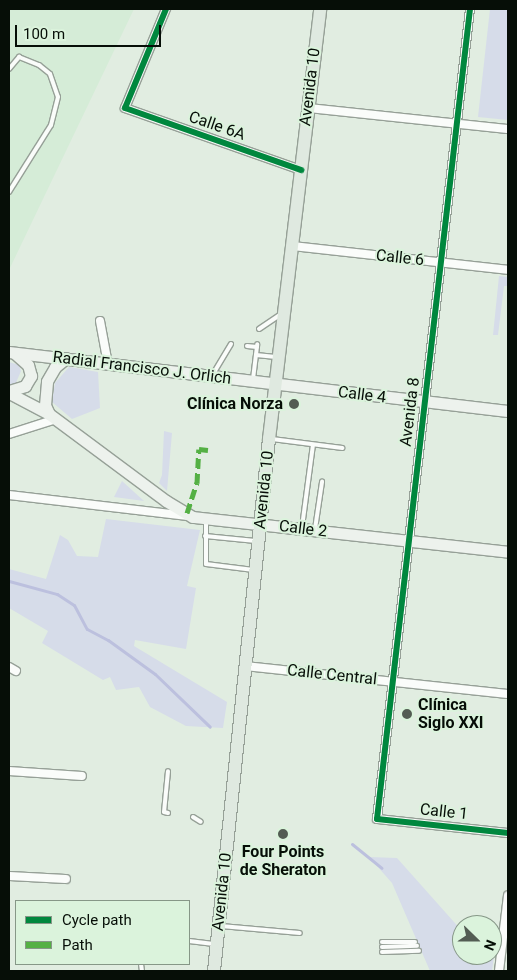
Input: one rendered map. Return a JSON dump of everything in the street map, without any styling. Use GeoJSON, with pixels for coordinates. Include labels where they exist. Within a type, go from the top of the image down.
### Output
{"type":"FeatureCollection","features":[{"type":"Feature","properties":{"kind":"main road","name":"Avenida 10"},"geometry":{"type":"LineString","coordinates":[[214,971],[269,439],[319,10]]}},
{"type":"Feature","properties":{"kind":"main road","name":"Radial Francisco J. Orlich"},"geometry":{"type":"LineString","coordinates":[[11,352],[276,384]]}},
{"type":"Feature","properties":{"kind":"main road"},"geometry":{"type":"LineString","coordinates":[[9,392],[25,386],[31,376],[28,365],[11,352]]}},
{"type":"Feature","properties":{"kind":"main road"},"geometry":{"type":"LineString","coordinates":[[53,416],[45,400],[47,381],[56,367],[66,358]]}},
{"type":"Feature","properties":{"kind":"main road","name":"Calle 4"},"geometry":{"type":"LineString","coordinates":[[276,384],[508,411]]}},
{"type":"Feature","properties":{"kind":"main road"},"geometry":{"type":"LineString","coordinates":[[9,392],[53,416],[166,501],[193,517]]}},
{"type":"Feature","properties":{"kind":"main road","name":"Calle 2"},"geometry":{"type":"LineString","coordinates":[[193,517],[508,552]]}},
{"type":"Feature","properties":{"kind":"street","name":"Calle 6A"},"geometry":{"type":"LineString","coordinates":[[166,9],[125,108],[301,170]]}},
{"type":"Feature","properties":{"kind":"street","name":"Avenida 8"},"geometry":{"type":"LineString","coordinates":[[377,819],[391,682],[470,9]]}},
{"type":"Feature","properties":{"kind":"street"},"geometry":{"type":"LineString","coordinates":[[308,108],[508,129]]}},
{"type":"Feature","properties":{"kind":"street","name":"Calle 6"},"geometry":{"type":"LineString","coordinates":[[292,246],[508,270]]}},
{"type":"Feature","properties":{"kind":"street"},"geometry":{"type":"LineString","coordinates":[[100,321],[108,364]]}},
{"type":"Feature","properties":{"kind":"street"},"geometry":{"type":"LineString","coordinates":[[9,434],[53,416]]}},
{"type":"Feature","properties":{"kind":"street","name":"Calle 2"},"geometry":{"type":"LineString","coordinates":[[9,495],[193,517]]}},
{"type":"Feature","properties":{"kind":"street","name":"Calle Central"},"geometry":{"type":"LineString","coordinates":[[245,666],[508,694]]}},
{"type":"Feature","properties":{"kind":"street"},"geometry":{"type":"LineString","coordinates":[[9,771],[82,776]]}},
{"type":"Feature","properties":{"kind":"street"},"geometry":{"type":"LineString","coordinates":[[35,782],[36,773]]}},
{"type":"Feature","properties":{"kind":"street","name":"Calle 1"},"geometry":{"type":"LineString","coordinates":[[377,819],[508,833]]}},
{"type":"Feature","properties":{"kind":"street"},"geometry":{"type":"LineString","coordinates":[[9,876],[66,879]]}},
{"type":"Feature","properties":{"kind":"street"},"geometry":{"type":"LineString","coordinates":[[499,971],[508,896]]}},
{"type":"Feature","properties":{"kind":"lane"},"geometry":{"type":"LineString","coordinates":[[9,69],[19,57],[39,66],[50,74],[58,97],[52,125],[9,192]]}},
{"type":"Feature","properties":{"kind":"lane"},"geometry":{"type":"LineString","coordinates":[[259,329],[284,312]]}},
{"type":"Feature","properties":{"kind":"lane"},"geometry":{"type":"LineString","coordinates":[[212,376],[231,344]]}},
{"type":"Feature","properties":{"kind":"lane"},"geometry":{"type":"LineString","coordinates":[[247,346],[257,346],[252,381]]}},
{"type":"Feature","properties":{"kind":"lane"},"geometry":{"type":"LineString","coordinates":[[256,355],[279,357]]}},
{"type":"Feature","properties":{"kind":"lane"},"geometry":{"type":"LineString","coordinates":[[269,439],[342,448]]}},
{"type":"Feature","properties":{"kind":"lane"},"geometry":{"type":"LineString","coordinates":[[302,529],[313,445]]}},
{"type":"Feature","properties":{"kind":"lane"},"geometry":{"type":"LineString","coordinates":[[315,530],[322,482]]}},
{"type":"Feature","properties":{"kind":"lane"},"geometry":{"type":"LineString","coordinates":[[206,518],[206,564],[255,570]]}},
{"type":"Feature","properties":{"kind":"lane"},"geometry":{"type":"LineString","coordinates":[[205,536],[258,542]]}},
{"type":"Feature","properties":{"kind":"lane"},"geometry":{"type":"LineString","coordinates":[[168,771],[164,812],[168,812]]}},
{"type":"Feature","properties":{"kind":"lane"},"geometry":{"type":"LineString","coordinates":[[193,817],[201,822]]}},
{"type":"Feature","properties":{"kind":"lane"},"geometry":{"type":"LineString","coordinates":[[218,926],[300,933]]}},
{"type":"Feature","properties":{"kind":"lane"},"geometry":{"type":"LineString","coordinates":[[190,941],[216,945]]}},
{"type":"Feature","properties":{"kind":"lane"},"geometry":{"type":"LineString","coordinates":[[382,947],[417,946],[382,947]]}},
{"type":"Feature","properties":{"kind":"shaded area"},"geometry":{"type":"Polygon","coordinates":[[[9,9],[134,9],[9,270],[9,9]]]}},
{"type":"Feature","properties":{"kind":"shaded area"},"geometry":{"type":"Polygon","coordinates":[[[490,9],[508,9],[508,120],[478,117],[490,9]]]}},
{"type":"Feature","properties":{"kind":"shaded area"},"geometry":{"type":"Polygon","coordinates":[[[499,276],[508,277],[508,286],[504,286],[498,335],[493,335],[499,276]]]}},
{"type":"Feature","properties":{"kind":"shaded area"},"geometry":{"type":"Polygon","coordinates":[[[9,362],[19,365],[21,371],[15,385],[9,385],[9,362]]]}},
{"type":"Feature","properties":{"kind":"shaded area"},"geometry":{"type":"Polygon","coordinates":[[[69,367],[98,372],[100,408],[72,419],[52,402],[55,383],[69,367]]]}},
{"type":"Feature","properties":{"kind":"shaded area"},"geometry":{"type":"Polygon","coordinates":[[[164,431],[172,433],[167,491],[159,483],[162,475],[164,431]]]}},
{"type":"Feature","properties":{"kind":"shaded area"},"geometry":{"type":"Polygon","coordinates":[[[122,481],[144,501],[114,497],[122,481]]]}},
{"type":"Feature","properties":{"kind":"shaded area"},"geometry":{"type":"Polygon","coordinates":[[[106,519],[200,530],[187,586],[196,588],[186,649],[135,640],[134,646],[227,702],[223,728],[186,726],[150,707],[139,687],[116,690],[110,677],[103,680],[42,643],[48,631],[9,608],[9,569],[46,579],[60,535],[68,540],[77,556],[98,557],[106,519]]]}},
{"type":"Feature","properties":{"kind":"shaded area"},"geometry":{"type":"Polygon","coordinates":[[[369,857],[397,858],[452,920],[452,965],[493,965],[492,971],[430,971],[392,883],[369,857]]]}},
{"type":"Feature","properties":{"kind":"waterway"},"geometry":{"type":"LineString","coordinates":[[9,581],[57,594],[74,605],[87,629],[108,640],[155,674],[210,727]]}},
{"type":"Feature","properties":{"kind":"waterway"},"geometry":{"type":"LineString","coordinates":[[352,844],[382,868]]}},
{"type":"Feature","properties":{"kind":"marked path"},"geometry":{"type":"LineString","coordinates":[[187,513],[197,483],[199,449],[208,450]]}},
{"type":"Feature","properties":{"kind":"cycle path"},"geometry":{"type":"LineString","coordinates":[[166,9],[125,108],[301,170]]}},
{"type":"Feature","properties":{"kind":"cycle path"},"geometry":{"type":"LineString","coordinates":[[470,9],[377,819],[508,833]]}},
{"type":"Feature","properties":{"kind":"place","name":"Clínica Norza"},"geometry":{"type":"Point","coordinates":[294,404]}},
{"type":"Feature","properties":{"kind":"place","name":"Clínica Siglo XXI"},"geometry":{"type":"Point","coordinates":[407,714]}},
{"type":"Feature","properties":{"kind":"place","name":"Four Points de Sheraton"},"geometry":{"type":"Point","coordinates":[283,834]}}]}
